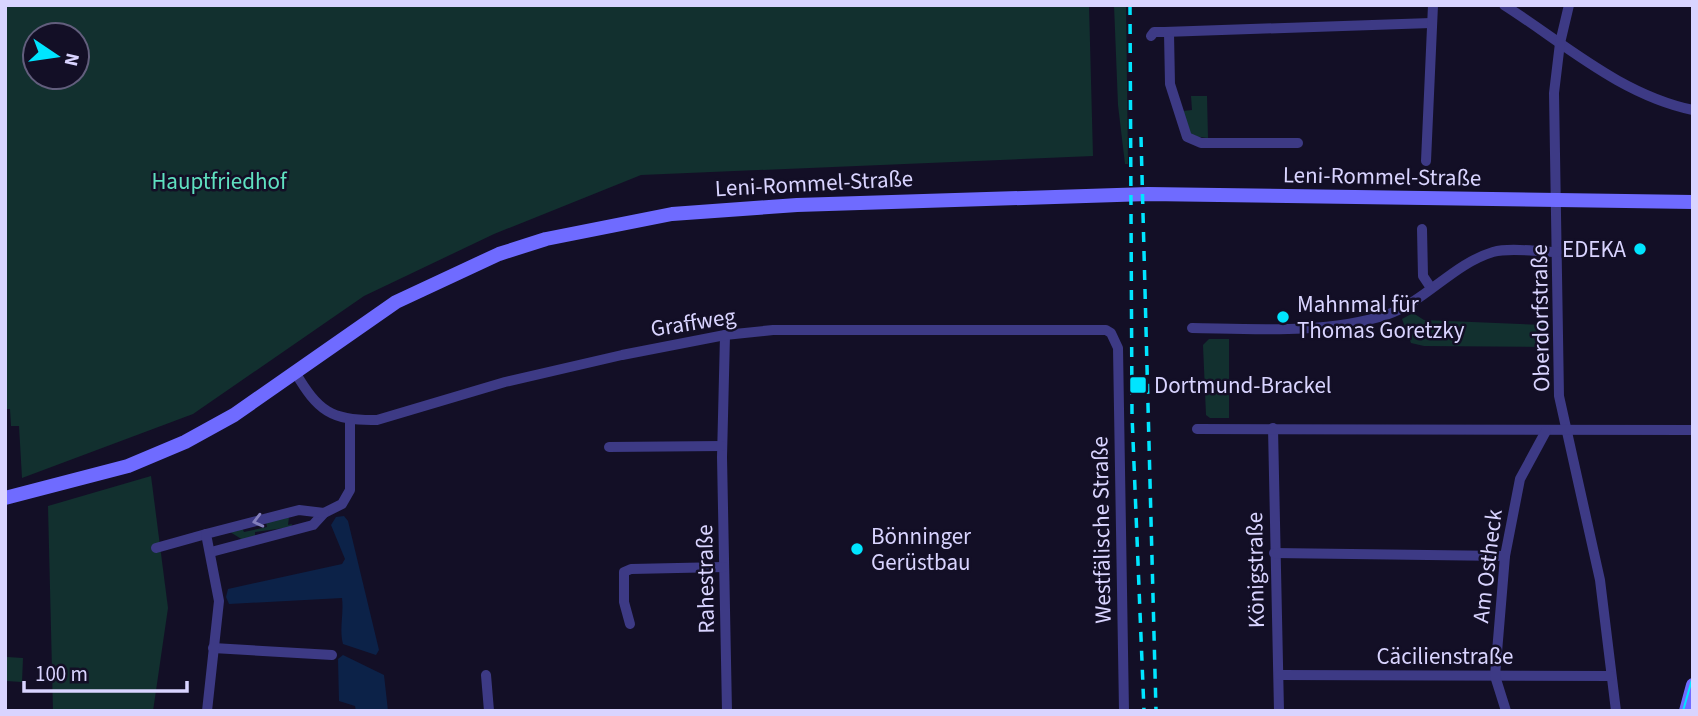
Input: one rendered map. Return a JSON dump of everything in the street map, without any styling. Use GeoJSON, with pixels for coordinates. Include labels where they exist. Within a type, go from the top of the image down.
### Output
{"type":"FeatureCollection","features":[{"type":"Feature","properties":{"kind":"main road","name":"Leni-Rommel-Straße"},"geometry":{"type":"LineString","coordinates":[[5,498],[71,483],[158,454],[223,421],[396,302],[499,254],[546,239],[672,214],[797,205],[1148,194],[1693,202]]}},
{"type":"Feature","properties":{"kind":"main road"},"geometry":{"type":"LineString","coordinates":[[1686,711],[1693,685]]}},
{"type":"Feature","properties":{"kind":"street"},"geometry":{"type":"LineString","coordinates":[[1426,161],[1433,5]]}},
{"type":"Feature","properties":{"kind":"street"},"geometry":{"type":"LineString","coordinates":[[1504,5],[1648,98],[1693,110]]}},
{"type":"Feature","properties":{"kind":"street","name":"Oberdorfstraße"},"geometry":{"type":"LineString","coordinates":[[1569,5],[1560,43],[1554,93],[1558,374],[1563,417],[1569,430],[1600,580],[1616,711]]}},
{"type":"Feature","properties":{"kind":"street"},"geometry":{"type":"LineString","coordinates":[[1151,36],[1153,32],[1431,23]]}},
{"type":"Feature","properties":{"kind":"street"},"geometry":{"type":"LineString","coordinates":[[1169,33],[1170,84],[1187,137],[1201,143],[1298,144]]}},
{"type":"Feature","properties":{"kind":"street"},"geometry":{"type":"LineString","coordinates":[[1422,229],[1423,276],[1431,288]]}},
{"type":"Feature","properties":{"kind":"street"},"geometry":{"type":"LineString","coordinates":[[1192,328],[1288,327],[1376,317],[1400,309],[1494,251],[1557,252]]}},
{"type":"Feature","properties":{"kind":"street","name":"Graffweg"},"geometry":{"type":"LineString","coordinates":[[295,372],[307,394],[321,408],[350,420],[377,420],[528,377],[725,335],[773,330],[1099,329],[1111,334],[1118,348]]}},
{"type":"Feature","properties":{"kind":"street","name":"Rahestraße"},"geometry":{"type":"LineString","coordinates":[[725,335],[722,446],[727,711]]}},
{"type":"Feature","properties":{"kind":"street","name":"Westfälische Straße"},"geometry":{"type":"LineString","coordinates":[[1118,348],[1124,711]]}},
{"type":"Feature","properties":{"kind":"street"},"geometry":{"type":"LineString","coordinates":[[211,552],[313,525],[324,513],[342,504],[350,490],[350,420]]}},
{"type":"Feature","properties":{"kind":"street","name":"Königstraße"},"geometry":{"type":"LineString","coordinates":[[1273,428],[1279,711]]}},
{"type":"Feature","properties":{"kind":"street"},"geometry":{"type":"LineString","coordinates":[[1197,429],[1693,430]]}},
{"type":"Feature","properties":{"kind":"street","name":"Am Ostheck"},"geometry":{"type":"LineString","coordinates":[[1506,711],[1495,676],[1504,556],[1520,479],[1546,430]]}},
{"type":"Feature","properties":{"kind":"street"},"geometry":{"type":"LineString","coordinates":[[609,447],[722,446]]}},
{"type":"Feature","properties":{"kind":"street"},"geometry":{"type":"LineString","coordinates":[[156,548],[299,510],[324,513]]}},
{"type":"Feature","properties":{"kind":"street"},"geometry":{"type":"LineString","coordinates":[[206,534],[219,601],[207,711]]}},
{"type":"Feature","properties":{"kind":"street"},"geometry":{"type":"LineString","coordinates":[[1275,553],[1504,556]]}},
{"type":"Feature","properties":{"kind":"street"},"geometry":{"type":"LineString","coordinates":[[630,624],[624,601],[624,572],[631,569],[724,567]]}},
{"type":"Feature","properties":{"kind":"street"},"geometry":{"type":"LineString","coordinates":[[214,648],[332,655]]}},
{"type":"Feature","properties":{"kind":"street","name":"Cäcilienstraße"},"geometry":{"type":"LineString","coordinates":[[1279,675],[1611,676]]}},
{"type":"Feature","properties":{"kind":"street"},"geometry":{"type":"LineString","coordinates":[[486,676],[489,711]]}},
{"type":"Feature","properties":{"kind":"green space","name":"Hauptfriedhof"},"geometry":{"type":"Polygon","coordinates":[[[5,5],[1089,5],[1093,156],[641,175],[494,234],[364,296],[193,414],[22,478],[19,426],[11,426],[10,409],[5,409],[5,5]]]}},
{"type":"Feature","properties":{"kind":"green space"},"geometry":{"type":"Polygon","coordinates":[[[1114,5],[1126,5],[1128,164],[1125,164],[1118,105],[1114,5]]]}},
{"type":"Feature","properties":{"kind":"green space"},"geometry":{"type":"Polygon","coordinates":[[[1191,96],[1207,96],[1208,138],[1191,136],[1183,111],[1192,110],[1191,96]]]}},
{"type":"Feature","properties":{"kind":"green space"},"geometry":{"type":"Polygon","coordinates":[[[1413,313],[1424,320],[1545,325],[1545,347],[1424,346],[1411,343],[1402,319],[1413,313]]]}},
{"type":"Feature","properties":{"kind":"green space"},"geometry":{"type":"Polygon","coordinates":[[[1209,339],[1229,339],[1229,418],[1210,418],[1206,415],[1203,345],[1209,339]]]}},
{"type":"Feature","properties":{"kind":"green space"},"geometry":{"type":"Polygon","coordinates":[[[151,476],[168,608],[153,711],[53,711],[48,506],[151,476]]]}},
{"type":"Feature","properties":{"kind":"green space"},"geometry":{"type":"Polygon","coordinates":[[[289,517],[288,525],[292,524],[291,527],[255,532],[255,536],[243,540],[230,532],[242,528],[244,532],[267,527],[266,522],[289,517]]]}},
{"type":"Feature","properties":{"kind":"green space"},"geometry":{"type":"Polygon","coordinates":[[[7,657],[23,658],[22,682],[6,681],[7,657]]]}},
{"type":"Feature","properties":{"kind":"water"},"geometry":{"type":"Polygon","coordinates":[[[344,516],[348,521],[379,650],[376,655],[343,644],[342,598],[229,604],[226,597],[228,589],[342,564],[345,559],[331,525],[336,517],[344,516]]]}},
{"type":"Feature","properties":{"kind":"water"},"geometry":{"type":"Polygon","coordinates":[[[343,655],[384,675],[388,711],[356,711],[355,706],[339,701],[338,659],[343,655]]]}},
{"type":"Feature","properties":{"kind":"tram line"},"geometry":{"type":"LineString","coordinates":[[1683,711],[1693,676]]}},
{"type":"Feature","properties":{"kind":"railway"},"geometry":{"type":"LineString","coordinates":[[1130,5],[1132,415],[1144,711]]}},
{"type":"Feature","properties":{"kind":"railway"},"geometry":{"type":"LineString","coordinates":[[1141,137],[1156,711]]}},
{"type":"Feature","properties":{"kind":"place","name":"EDEKA"},"geometry":{"type":"Point","coordinates":[1640,249]}},
{"type":"Feature","properties":{"kind":"place","name":"Mahnmal für Thomas Goretzky"},"geometry":{"type":"Point","coordinates":[1283,317]}},
{"type":"Feature","properties":{"kind":"place","name":"Dortmund-Brackel"},"geometry":{"type":"Point","coordinates":[1138,385]}},
{"type":"Feature","properties":{"kind":"place","name":"Bönninger Gerüstbau"},"geometry":{"type":"Point","coordinates":[857,549]}}]}
